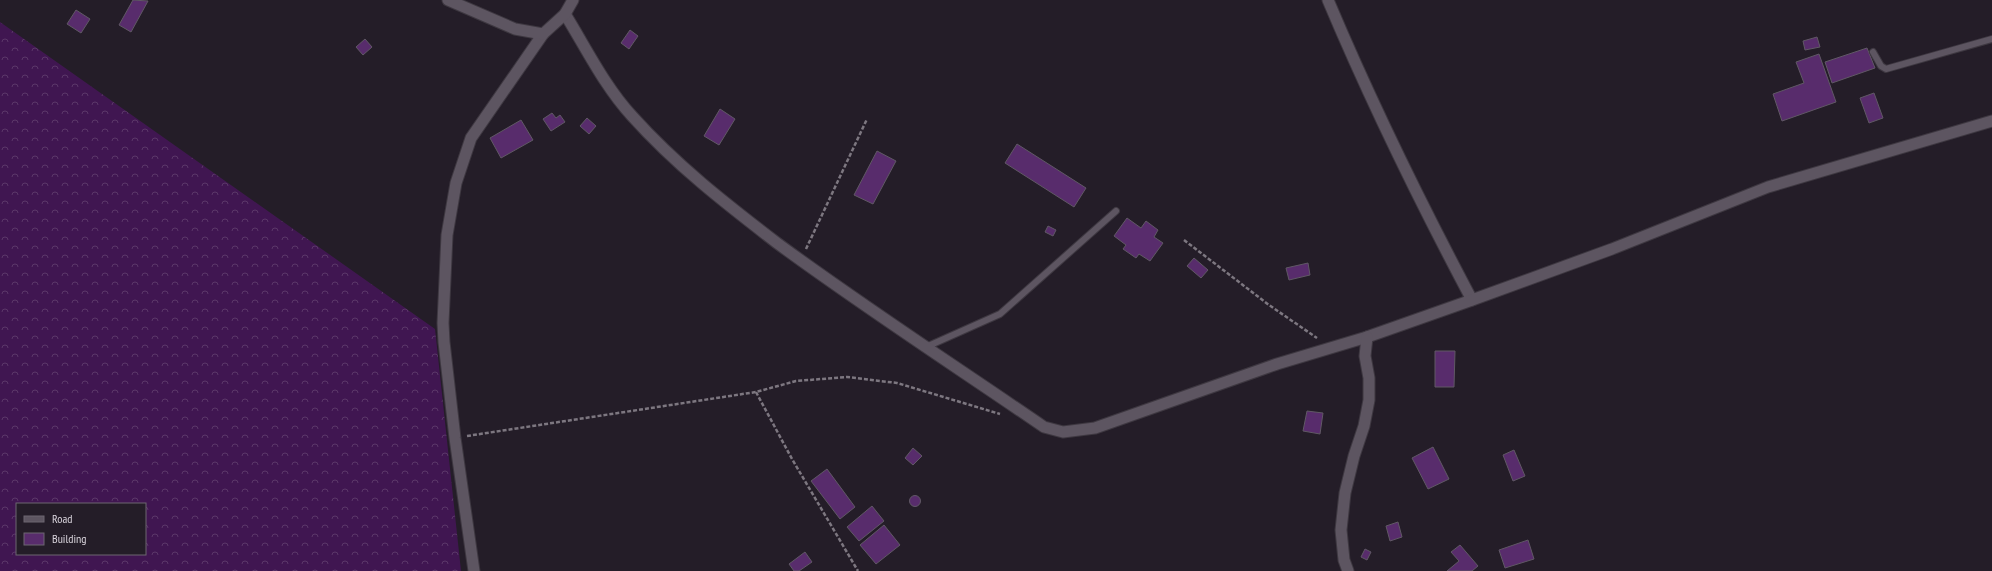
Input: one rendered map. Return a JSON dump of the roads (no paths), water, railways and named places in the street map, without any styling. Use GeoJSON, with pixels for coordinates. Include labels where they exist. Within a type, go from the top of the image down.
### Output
{"type":"FeatureCollection","features":[{"type":"Feature","properties":{"kind":"street"},"geometry":{"type":"LineString","coordinates":[[448,0],[515,29],[543,34]]}},
{"type":"Feature","properties":{"kind":"street"},"geometry":{"type":"LineString","coordinates":[[474,571],[455,438],[443,323],[447,235],[456,183],[471,138],[543,34],[565,14],[574,0]]}},
{"type":"Feature","properties":{"kind":"street"},"geometry":{"type":"LineString","coordinates":[[1328,0],[1354,61],[1437,232],[1472,300]]}},
{"type":"Feature","properties":{"kind":"street"},"geometry":{"type":"LineString","coordinates":[[565,14],[609,85],[631,115],[684,170],[801,261],[1044,427],[1063,432],[1095,428],[1277,364],[1367,337],[1612,249],[1768,187],[1992,121]]}},
{"type":"Feature","properties":{"kind":"street"},"geometry":{"type":"LineString","coordinates":[[1348,571],[1344,560],[1341,530],[1345,493],[1354,456],[1364,426],[1369,400],[1369,378],[1365,356],[1367,337]]}},
{"type":"Feature","properties":{"kind":"lane"},"geometry":{"type":"LineString","coordinates":[[1873,52],[1881,66],[1886,68],[1992,39]]}},
{"type":"Feature","properties":{"kind":"lane"},"geometry":{"type":"LineString","coordinates":[[926,347],[1000,314],[1116,211]]}}]}
